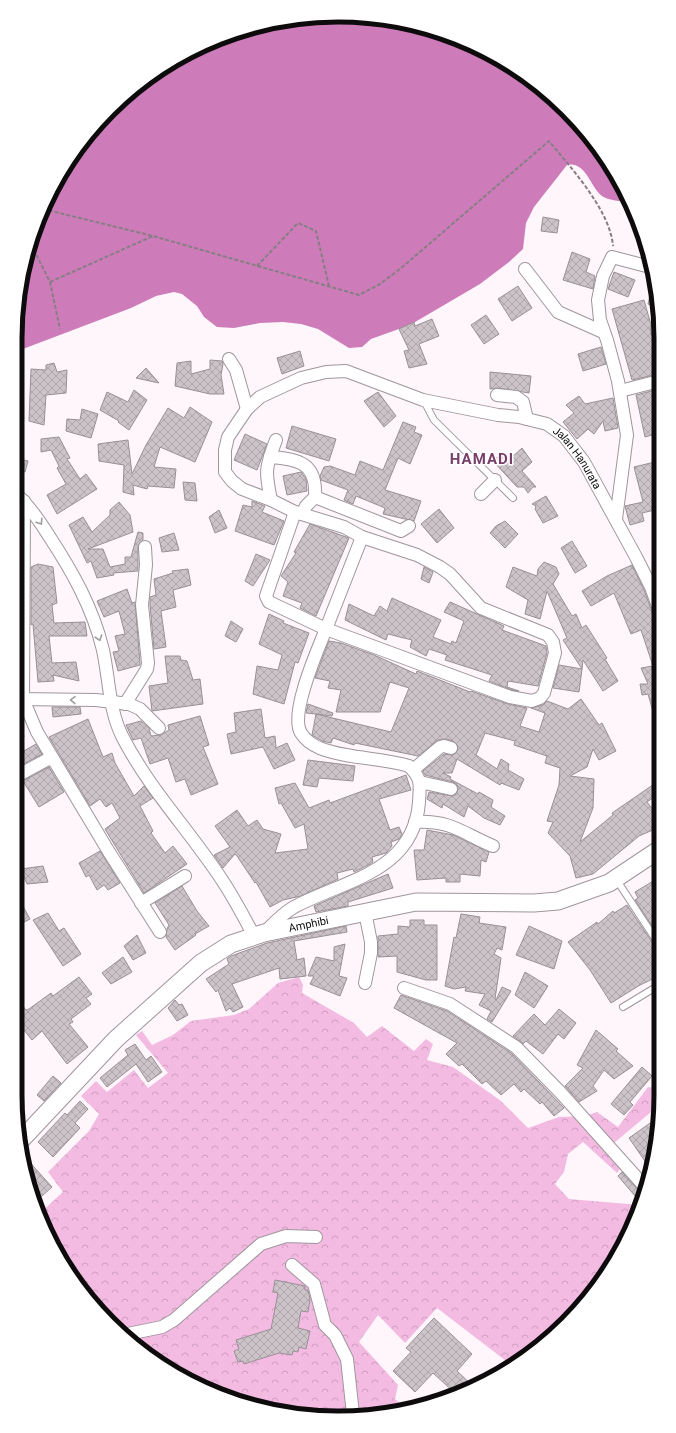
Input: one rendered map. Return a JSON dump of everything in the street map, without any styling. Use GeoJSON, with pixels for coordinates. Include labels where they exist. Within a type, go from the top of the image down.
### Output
{"type":"FeatureCollection","features":[{"type":"Feature","properties":{"kind":"main road","name":"Amphibi"},"geometry":{"type":"LineString","coordinates":[[25,1136],[116,1038],[195,968],[231,944],[259,934],[416,902],[534,903],[558,901],[587,892],[616,879],[654,853]]}},
{"type":"Feature","properties":{"kind":"street"},"geometry":{"type":"LineString","coordinates":[[616,518],[627,435],[620,391],[607,340],[600,320],[598,300],[603,276],[612,257],[645,266]]}},
{"type":"Feature","properties":{"kind":"street"},"geometry":{"type":"LineString","coordinates":[[525,269],[558,312],[603,332]]}},
{"type":"Feature","properties":{"kind":"street"},"geometry":{"type":"LineString","coordinates":[[229,359],[236,370],[247,409]]}},
{"type":"Feature","properties":{"kind":"street","name":"Jalan Hanurata"},"geometry":{"type":"LineString","coordinates":[[272,500],[242,489],[225,472],[225,450],[228,437],[247,409],[260,397],[301,378],[326,372],[346,371],[423,400],[547,424],[564,436],[584,462],[616,518],[654,595]]}},
{"type":"Feature","properties":{"kind":"street"},"geometry":{"type":"LineString","coordinates":[[620,391],[654,382]]}},
{"type":"Feature","properties":{"kind":"street"},"geometry":{"type":"LineString","coordinates":[[497,395],[516,397],[523,402],[527,419]]}},
{"type":"Feature","properties":{"kind":"street"},"geometry":{"type":"LineString","coordinates":[[270,457],[292,458],[302,463],[316,482],[315,497],[298,513],[266,596],[269,602],[326,629],[510,697],[532,701],[540,698],[544,693],[556,653],[553,642],[548,635],[481,608],[471,599],[461,585],[434,564],[417,555],[362,537],[344,527],[298,513],[272,500],[266,477],[267,464],[276,440]]}},
{"type":"Feature","properties":{"kind":"street"},"geometry":{"type":"LineString","coordinates":[[481,494],[495,480]]}},
{"type":"Feature","properties":{"kind":"street"},"geometry":{"type":"LineString","coordinates":[[315,497],[401,531],[409,526]]}},
{"type":"Feature","properties":{"kind":"street"},"geometry":{"type":"LineString","coordinates":[[22,580],[24,501]]}},
{"type":"Feature","properties":{"kind":"street"},"geometry":{"type":"LineString","coordinates":[[24,501],[64,558],[80,587],[102,649],[112,703],[121,734],[140,768],[162,800],[222,879],[241,910],[259,934],[279,917],[293,908],[383,866],[394,858],[405,846],[415,822],[420,782],[418,775],[409,766],[326,750],[307,741],[300,732],[298,710],[314,658],[362,537]]}},
{"type":"Feature","properties":{"kind":"street"},"geometry":{"type":"LineString","coordinates":[[125,704],[145,673],[148,663],[142,605],[146,565],[145,547]]}},
{"type":"Feature","properties":{"kind":"street"},"geometry":{"type":"LineString","coordinates":[[22,699],[96,700],[125,704],[140,709],[159,728]]}},
{"type":"Feature","properties":{"kind":"street"},"geometry":{"type":"LineString","coordinates":[[22,704],[52,757],[160,932]]}},
{"type":"Feature","properties":{"kind":"street"},"geometry":{"type":"LineString","coordinates":[[412,770],[440,747],[444,746],[451,748]]}},
{"type":"Feature","properties":{"kind":"street"},"geometry":{"type":"LineString","coordinates":[[22,773],[52,757]]}},
{"type":"Feature","properties":{"kind":"street"},"geometry":{"type":"LineString","coordinates":[[420,782],[451,789]]}},
{"type":"Feature","properties":{"kind":"street"},"geometry":{"type":"LineString","coordinates":[[415,822],[430,821],[448,824],[493,846]]}},
{"type":"Feature","properties":{"kind":"street"},"geometry":{"type":"LineString","coordinates":[[141,903],[185,876]]}},
{"type":"Feature","properties":{"kind":"street"},"geometry":{"type":"LineString","coordinates":[[365,912],[371,942],[365,983]]}},
{"type":"Feature","properties":{"kind":"street"},"geometry":{"type":"LineString","coordinates":[[404,988],[450,1004],[516,1046],[641,1183]]}},
{"type":"Feature","properties":{"kind":"street"},"geometry":{"type":"LineString","coordinates":[[131,1334],[162,1328],[174,1320],[261,1244],[286,1236],[316,1237]]}},
{"type":"Feature","properties":{"kind":"street"},"geometry":{"type":"LineString","coordinates":[[292,1265],[314,1284],[325,1324],[335,1335],[348,1359],[353,1410]]}},
{"type":"Feature","properties":{"kind":"lane"},"geometry":{"type":"LineString","coordinates":[[423,400],[434,420],[513,498]]}},
{"type":"Feature","properties":{"kind":"lane"},"geometry":{"type":"LineString","coordinates":[[616,879],[654,937]]}},
{"type":"Feature","properties":{"kind":"lane"},"geometry":{"type":"LineString","coordinates":[[623,1007],[654,988]]}},
{"type":"Feature","properties":{"kind":"path"},"geometry":{"type":"LineString","coordinates":[[49,211],[153,236],[359,295],[380,284],[400,269],[548,141],[585,186],[602,214],[613,244],[612,257]]}},
{"type":"Feature","properties":{"kind":"path"},"geometry":{"type":"LineString","coordinates":[[257,266],[298,223],[316,231],[329,286]]}},
{"type":"Feature","properties":{"kind":"path"},"geometry":{"type":"LineString","coordinates":[[50,282],[153,236]]}},
{"type":"Feature","properties":{"kind":"path"},"geometry":{"type":"LineString","coordinates":[[34,251],[50,282],[60,329]]}},
{"type":"Feature","properties":{"kind":"green space"},"geometry":{"type":"Polygon","coordinates":[[[299,977],[303,985],[302,993],[354,1023],[367,1037],[382,1026],[414,1051],[426,1039],[433,1044],[427,1060],[453,1067],[501,1101],[528,1128],[559,1117],[585,1116],[597,1112],[618,1127],[648,1087],[654,1088],[653,1114],[651,1112],[608,1148],[622,1166],[617,1173],[583,1142],[568,1154],[564,1172],[555,1184],[569,1199],[634,1205],[612,1253],[589,1287],[576,1303],[546,1333],[514,1358],[507,1362],[437,1308],[405,1343],[378,1315],[359,1342],[398,1385],[395,1399],[402,1405],[338,1411],[276,1405],[217,1387],[180,1369],[162,1358],[130,1333],[100,1303],[75,1271],[56,1236],[44,1210],[63,1192],[48,1172],[89,1131],[99,1114],[81,1096],[96,1081],[107,1092],[134,1070],[148,1088],[168,1073],[136,1035],[142,1031],[152,1045],[173,1035],[191,1021],[234,1015],[249,1009],[278,983],[299,977]]]}},
{"type":"Feature","properties":{"kind":"shaded area"},"geometry":{"type":"Polygon","coordinates":[[[338,22],[379,25],[400,28],[440,39],[478,55],[514,75],[530,87],[546,100],[576,130],[601,162],[623,201],[605,198],[598,192],[579,167],[567,165],[534,207],[526,223],[523,249],[509,262],[480,284],[410,325],[371,339],[362,347],[349,348],[318,329],[301,324],[283,322],[260,323],[234,328],[217,327],[204,317],[197,306],[182,294],[174,292],[156,296],[131,308],[22,349],[23,317],[28,276],[46,217],[64,180],[75,162],[100,130],[130,100],[162,75],[180,64],[217,46],[276,28],[338,22]]]}},
{"type":"Feature","properties":{"kind":"building"},"geometry":{"type":"Polygon","coordinates":[[[543,217],[559,220],[557,233],[541,231],[543,217]]]}},
{"type":"Feature","properties":{"kind":"building"},"geometry":{"type":"Polygon","coordinates":[[[572,252],[590,259],[586,272],[595,276],[593,289],[563,280],[572,252]]]}},
{"type":"Feature","properties":{"kind":"building"},"geometry":{"type":"Polygon","coordinates":[[[614,272],[635,280],[628,297],[608,289],[614,272]]]}},
{"type":"Feature","properties":{"kind":"building"},"geometry":{"type":"Polygon","coordinates":[[[518,286],[532,308],[512,321],[498,299],[518,286]]]}},
{"type":"Feature","properties":{"kind":"building"},"geometry":{"type":"Polygon","coordinates":[[[651,294],[652,306],[648,304],[651,294]]]}},
{"type":"Feature","properties":{"kind":"building"},"geometry":{"type":"Polygon","coordinates":[[[644,300],[651,325],[651,335],[654,339],[654,375],[632,380],[612,309],[644,300]]]}},
{"type":"Feature","properties":{"kind":"building"},"geometry":{"type":"Polygon","coordinates":[[[486,315],[499,334],[484,344],[471,325],[486,315]]]}},
{"type":"Feature","properties":{"kind":"building"},"geometry":{"type":"Polygon","coordinates":[[[432,319],[439,336],[419,344],[427,364],[409,368],[404,351],[409,350],[399,329],[414,322],[415,326],[432,319]]]}},
{"type":"Feature","properties":{"kind":"building"},"geometry":{"type":"Polygon","coordinates":[[[601,347],[606,364],[583,371],[578,354],[601,347]]]}},
{"type":"Feature","properties":{"kind":"building"},"geometry":{"type":"Polygon","coordinates":[[[300,351],[304,366],[282,374],[277,358],[300,351]]]}},
{"type":"Feature","properties":{"kind":"building"},"geometry":{"type":"Polygon","coordinates":[[[210,360],[222,361],[223,364],[221,375],[224,394],[210,394],[175,386],[177,363],[191,361],[191,374],[210,369],[210,360]]]}},
{"type":"Feature","properties":{"kind":"building"},"geometry":{"type":"Polygon","coordinates":[[[54,363],[57,372],[67,370],[66,393],[46,395],[44,425],[29,421],[31,369],[46,370],[46,365],[54,363]]]}},
{"type":"Feature","properties":{"kind":"building"},"geometry":{"type":"Polygon","coordinates":[[[146,368],[159,383],[136,378],[146,368]]]}},
{"type":"Feature","properties":{"kind":"building"},"geometry":{"type":"Polygon","coordinates":[[[490,372],[531,376],[529,393],[498,388],[490,389],[490,372]]]}},
{"type":"Feature","properties":{"kind":"building"},"geometry":{"type":"Polygon","coordinates":[[[134,390],[147,400],[129,430],[118,422],[119,421],[100,410],[107,392],[128,402],[134,390]]]}},
{"type":"Feature","properties":{"kind":"building"},"geometry":{"type":"Polygon","coordinates":[[[654,390],[654,434],[645,437],[636,395],[654,390]]]}},
{"type":"Feature","properties":{"kind":"building"},"geometry":{"type":"Polygon","coordinates":[[[378,392],[396,416],[384,427],[364,401],[378,392]]]}},
{"type":"Feature","properties":{"kind":"building"},"geometry":{"type":"Polygon","coordinates":[[[579,396],[585,404],[613,398],[618,428],[605,431],[603,421],[594,434],[588,429],[577,439],[563,422],[574,413],[566,405],[579,396]]]}},
{"type":"Feature","properties":{"kind":"building"},"geometry":{"type":"Polygon","coordinates":[[[190,407],[212,422],[195,462],[160,447],[154,467],[176,469],[174,488],[148,486],[147,489],[133,485],[134,495],[123,492],[124,465],[99,461],[98,444],[128,440],[132,474],[146,445],[168,408],[184,418],[190,407]]]}},
{"type":"Feature","properties":{"kind":"building"},"geometry":{"type":"Polygon","coordinates":[[[82,409],[98,414],[91,438],[66,431],[67,419],[80,420],[82,409]]]}},
{"type":"Feature","properties":{"kind":"building"},"geometry":{"type":"Polygon","coordinates":[[[403,422],[416,427],[414,432],[422,435],[410,464],[398,458],[385,490],[421,501],[414,521],[383,514],[385,508],[356,496],[353,504],[344,500],[348,490],[321,480],[320,476],[324,467],[330,466],[355,475],[360,461],[383,470],[403,422]]]}},
{"type":"Feature","properties":{"kind":"building"},"geometry":{"type":"Polygon","coordinates":[[[292,426],[336,439],[329,461],[286,448],[292,426]]]}},
{"type":"Feature","properties":{"kind":"building"},"geometry":{"type":"Polygon","coordinates":[[[245,434],[267,444],[257,470],[234,460],[245,434]]]}},
{"type":"Feature","properties":{"kind":"building"},"geometry":{"type":"Polygon","coordinates":[[[59,437],[70,458],[67,459],[80,479],[86,474],[97,489],[57,514],[47,495],[66,484],[57,468],[59,466],[51,450],[41,452],[41,439],[59,437]]]}},
{"type":"Feature","properties":{"kind":"building"},"geometry":{"type":"Polygon","coordinates":[[[522,448],[532,462],[522,471],[536,487],[533,487],[528,493],[524,487],[517,487],[493,461],[500,455],[510,459],[522,448]]]}},
{"type":"Feature","properties":{"kind":"building"},"geometry":{"type":"Polygon","coordinates":[[[22,460],[28,461],[25,472],[22,471],[22,460]]]}},
{"type":"Feature","properties":{"kind":"building"},"geometry":{"type":"Polygon","coordinates":[[[654,462],[654,510],[642,513],[644,521],[630,525],[625,506],[643,502],[634,467],[654,462]]]}},
{"type":"Feature","properties":{"kind":"building"},"geometry":{"type":"Polygon","coordinates":[[[301,472],[306,479],[307,491],[287,495],[283,476],[301,472]]]}},
{"type":"Feature","properties":{"kind":"building"},"geometry":{"type":"Polygon","coordinates":[[[183,482],[195,483],[197,501],[185,500],[183,482]]]}},
{"type":"Feature","properties":{"kind":"building"},"geometry":{"type":"Polygon","coordinates":[[[546,496],[558,516],[543,523],[535,509],[536,506],[532,504],[546,496]]]}},
{"type":"Feature","properties":{"kind":"building"},"geometry":{"type":"Polygon","coordinates":[[[252,501],[265,506],[262,512],[284,521],[274,545],[235,531],[243,505],[252,507],[252,501]]]}},
{"type":"Feature","properties":{"kind":"building"},"geometry":{"type":"Polygon","coordinates":[[[119,502],[130,515],[133,532],[88,549],[103,549],[110,567],[125,564],[125,557],[131,557],[138,532],[143,533],[143,540],[138,547],[138,571],[113,573],[114,575],[97,578],[91,561],[87,563],[69,525],[83,517],[92,532],[110,515],[110,510],[119,502]]]}},
{"type":"Feature","properties":{"kind":"building"},"geometry":{"type":"Polygon","coordinates":[[[439,509],[454,528],[437,543],[421,524],[439,509]]]}},
{"type":"Feature","properties":{"kind":"building"},"geometry":{"type":"Polygon","coordinates":[[[219,510],[227,528],[215,533],[209,517],[219,510]]]}},
{"type":"Feature","properties":{"kind":"building"},"geometry":{"type":"Polygon","coordinates":[[[505,521],[518,534],[505,548],[490,533],[496,526],[505,521]]]}},
{"type":"Feature","properties":{"kind":"building"},"geometry":{"type":"Polygon","coordinates":[[[310,524],[349,538],[316,616],[300,608],[302,603],[283,596],[288,582],[281,576],[296,553],[294,552],[310,524]]]}},
{"type":"Feature","properties":{"kind":"building"},"geometry":{"type":"Polygon","coordinates":[[[174,533],[179,550],[162,552],[159,538],[174,533]]]}},
{"type":"Feature","properties":{"kind":"building"},"geometry":{"type":"Polygon","coordinates":[[[572,541],[587,566],[575,573],[561,548],[572,541]]]}},
{"type":"Feature","properties":{"kind":"building"},"geometry":{"type":"Polygon","coordinates":[[[256,554],[270,560],[253,586],[245,581],[256,554]]]}},
{"type":"Feature","properties":{"kind":"building"},"geometry":{"type":"Polygon","coordinates":[[[544,562],[556,567],[559,574],[553,584],[572,616],[576,614],[582,628],[586,625],[607,658],[605,659],[618,681],[603,691],[583,660],[582,669],[563,640],[567,638],[547,591],[540,619],[525,614],[528,600],[506,587],[513,567],[537,576],[538,569],[544,562]]]}},
{"type":"Feature","properties":{"kind":"building"},"geometry":{"type":"Polygon","coordinates":[[[38,564],[53,567],[57,603],[52,605],[54,623],[85,622],[87,636],[49,636],[52,663],[76,662],[79,681],[53,675],[54,681],[38,682],[33,624],[31,625],[31,567],[38,564]]]}},
{"type":"Feature","properties":{"kind":"building"},"geometry":{"type":"Polygon","coordinates":[[[632,565],[644,590],[652,612],[654,613],[654,715],[648,694],[642,695],[640,684],[648,684],[641,668],[653,666],[641,630],[631,634],[614,593],[591,606],[582,591],[607,576],[632,565]]]}},
{"type":"Feature","properties":{"kind":"building"},"geometry":{"type":"Polygon","coordinates":[[[424,567],[433,572],[429,583],[421,579],[424,567]]]}},
{"type":"Feature","properties":{"kind":"building"},"geometry":{"type":"Polygon","coordinates":[[[188,569],[191,585],[173,590],[176,607],[161,611],[166,647],[154,649],[150,597],[156,595],[154,579],[173,573],[172,571],[188,569]]]}},
{"type":"Feature","properties":{"kind":"building"},"geometry":{"type":"Polygon","coordinates":[[[127,589],[132,603],[135,602],[140,665],[118,671],[113,652],[119,651],[115,636],[125,634],[119,611],[104,617],[97,601],[127,589]]]}},
{"type":"Feature","properties":{"kind":"building"},"geometry":{"type":"Polygon","coordinates":[[[392,598],[441,620],[433,637],[451,644],[452,641],[456,643],[464,621],[444,612],[450,602],[504,626],[502,630],[546,646],[547,653],[538,686],[508,681],[507,687],[519,691],[512,690],[489,681],[492,675],[445,660],[447,655],[429,649],[426,656],[410,647],[412,640],[388,634],[386,640],[345,620],[349,604],[374,616],[380,606],[387,611],[392,598]]]}},
{"type":"Feature","properties":{"kind":"building"},"geometry":{"type":"Polygon","coordinates":[[[269,614],[284,621],[283,623],[309,633],[298,663],[295,662],[284,704],[253,694],[257,666],[278,670],[282,655],[259,644],[269,614]]]}},
{"type":"Feature","properties":{"kind":"building"},"geometry":{"type":"Polygon","coordinates":[[[231,621],[243,629],[236,642],[225,636],[231,621]]]}},
{"type":"Feature","properties":{"kind":"building"},"geometry":{"type":"Polygon","coordinates":[[[329,641],[341,643],[374,655],[416,674],[417,671],[470,692],[471,691],[508,704],[527,708],[520,726],[539,732],[545,713],[531,708],[543,705],[547,701],[568,709],[581,699],[599,725],[602,723],[616,751],[599,760],[593,749],[587,767],[570,776],[594,779],[593,808],[580,842],[613,815],[612,813],[654,784],[654,797],[647,802],[654,811],[654,824],[652,825],[654,829],[639,836],[593,874],[576,878],[570,856],[548,833],[553,822],[547,821],[559,785],[560,768],[545,763],[547,756],[514,745],[515,741],[485,733],[476,755],[497,769],[501,759],[509,764],[508,770],[524,779],[519,790],[501,783],[500,785],[457,759],[452,773],[443,773],[451,777],[450,779],[493,800],[491,807],[505,816],[500,825],[484,818],[468,806],[464,817],[443,804],[442,808],[427,799],[429,792],[453,796],[457,794],[458,786],[453,782],[425,775],[423,771],[444,754],[452,755],[456,753],[458,746],[453,741],[446,739],[438,740],[418,756],[355,743],[354,745],[333,738],[331,743],[322,741],[312,735],[316,714],[391,732],[409,688],[390,682],[380,712],[336,712],[341,690],[328,688],[330,681],[315,678],[329,641]]]}},
{"type":"Feature","properties":{"kind":"building"},"geometry":{"type":"Polygon","coordinates":[[[165,656],[180,656],[181,660],[187,661],[193,680],[200,679],[203,704],[152,711],[149,686],[168,683],[165,656]]]}},
{"type":"Feature","properties":{"kind":"building"},"geometry":{"type":"Polygon","coordinates":[[[559,665],[582,669],[579,692],[553,688],[559,665]]]}},
{"type":"Feature","properties":{"kind":"building"},"geometry":{"type":"Polygon","coordinates":[[[308,704],[333,713],[332,716],[306,713],[308,704]]]}},
{"type":"Feature","properties":{"kind":"building"},"geometry":{"type":"Polygon","coordinates":[[[52,707],[80,707],[81,714],[53,717],[52,707]]]}},
{"type":"Feature","properties":{"kind":"building"},"geometry":{"type":"Polygon","coordinates":[[[261,709],[265,738],[275,736],[276,748],[287,743],[295,760],[274,769],[263,747],[231,754],[227,734],[236,732],[234,713],[261,709]]]}},
{"type":"Feature","properties":{"kind":"building"},"geometry":{"type":"Polygon","coordinates":[[[200,716],[209,745],[203,747],[218,784],[191,795],[185,779],[176,782],[168,758],[150,764],[141,738],[133,740],[126,725],[141,721],[149,728],[151,736],[161,735],[169,730],[168,725],[200,716]]]}},
{"type":"Feature","properties":{"kind":"building"},"geometry":{"type":"Polygon","coordinates":[[[88,719],[103,757],[112,753],[115,763],[134,796],[144,786],[153,798],[140,806],[153,831],[151,833],[165,853],[173,846],[187,864],[144,893],[105,829],[120,818],[112,803],[106,807],[100,799],[90,806],[49,737],[88,719]]]}},
{"type":"Feature","properties":{"kind":"building"},"geometry":{"type":"Polygon","coordinates":[[[22,724],[24,737],[22,737],[22,724]]]}},
{"type":"Feature","properties":{"kind":"building"},"geometry":{"type":"Polygon","coordinates":[[[36,744],[42,754],[22,765],[22,752],[36,744]]]}},
{"type":"Feature","properties":{"kind":"building"},"geometry":{"type":"Polygon","coordinates":[[[308,760],[355,766],[353,781],[319,778],[317,787],[303,785],[308,760]]]}},
{"type":"Feature","properties":{"kind":"building"},"geometry":{"type":"Polygon","coordinates":[[[49,767],[64,792],[39,807],[23,781],[49,767]]]}},
{"type":"Feature","properties":{"kind":"building"},"geometry":{"type":"Polygon","coordinates":[[[406,775],[411,790],[379,799],[390,830],[399,827],[402,834],[399,839],[391,842],[392,846],[386,853],[372,857],[373,862],[370,864],[354,872],[353,869],[337,873],[338,879],[301,896],[283,900],[270,907],[256,882],[255,883],[235,854],[223,868],[214,855],[230,847],[215,826],[237,810],[248,826],[257,820],[263,829],[281,834],[275,853],[308,849],[304,824],[295,828],[281,803],[279,804],[275,788],[295,783],[309,808],[329,800],[330,803],[406,775]]]}},
{"type":"Feature","properties":{"kind":"building"},"geometry":{"type":"Polygon","coordinates":[[[427,830],[453,835],[489,852],[486,862],[481,860],[480,876],[460,874],[460,882],[446,882],[446,878],[417,880],[414,850],[424,850],[427,830]]]}},
{"type":"Feature","properties":{"kind":"building"},"geometry":{"type":"Polygon","coordinates":[[[100,851],[120,883],[108,890],[104,885],[97,890],[89,875],[86,877],[79,863],[100,851]]]}},
{"type":"Feature","properties":{"kind":"building"},"geometry":{"type":"Polygon","coordinates":[[[43,866],[48,882],[27,884],[22,869],[43,866]]]}},
{"type":"Feature","properties":{"kind":"building"},"geometry":{"type":"Polygon","coordinates":[[[388,874],[393,888],[348,902],[348,906],[316,912],[314,906],[388,874]]]}},
{"type":"Feature","properties":{"kind":"building"},"geometry":{"type":"Polygon","coordinates":[[[654,881],[654,929],[635,900],[638,898],[635,892],[654,881]]]}},
{"type":"Feature","properties":{"kind":"building"},"geometry":{"type":"Polygon","coordinates":[[[182,886],[197,911],[209,926],[195,934],[196,935],[175,950],[166,937],[169,925],[155,903],[182,886]]]}},
{"type":"Feature","properties":{"kind":"building"},"geometry":{"type":"Polygon","coordinates":[[[22,904],[30,919],[22,923],[22,904]]]}},
{"type":"Feature","properties":{"kind":"building"},"geometry":{"type":"Polygon","coordinates":[[[627,905],[654,945],[654,978],[611,1003],[590,970],[568,942],[597,922],[598,924],[613,911],[614,913],[627,905]]]}},
{"type":"Feature","properties":{"kind":"building"},"geometry":{"type":"Polygon","coordinates":[[[48,913],[59,931],[64,928],[81,954],[63,966],[33,920],[48,913]]]}},
{"type":"Feature","properties":{"kind":"building"},"geometry":{"type":"Polygon","coordinates":[[[461,914],[480,917],[479,923],[506,927],[502,950],[497,948],[494,954],[501,958],[495,999],[496,1000],[502,987],[511,991],[492,1022],[487,1019],[491,1011],[479,1005],[485,994],[465,991],[466,987],[454,989],[445,986],[454,937],[456,938],[461,914]]]}},
{"type":"Feature","properties":{"kind":"building"},"geometry":{"type":"Polygon","coordinates":[[[410,920],[424,920],[424,925],[437,925],[437,980],[426,980],[397,972],[397,956],[378,957],[378,936],[398,934],[398,926],[410,927],[410,920]]]}},
{"type":"Feature","properties":{"kind":"building"},"geometry":{"type":"Polygon","coordinates":[[[346,926],[347,932],[294,941],[297,960],[304,958],[306,976],[280,979],[279,968],[232,984],[243,1007],[233,1012],[230,1008],[226,1011],[218,990],[216,992],[206,979],[229,964],[227,959],[231,956],[267,943],[346,926]]]}},
{"type":"Feature","properties":{"kind":"building"},"geometry":{"type":"Polygon","coordinates":[[[529,926],[562,941],[554,969],[516,955],[529,926]]]}},
{"type":"Feature","properties":{"kind":"building"},"geometry":{"type":"Polygon","coordinates":[[[137,935],[146,953],[133,960],[124,946],[137,935]]]}},
{"type":"Feature","properties":{"kind":"building"},"geometry":{"type":"Polygon","coordinates":[[[345,944],[339,976],[347,978],[340,996],[310,984],[314,976],[308,976],[316,957],[334,961],[334,947],[345,944]]]}},
{"type":"Feature","properties":{"kind":"building"},"geometry":{"type":"Polygon","coordinates":[[[123,957],[132,972],[111,984],[102,973],[123,957]]]}},
{"type":"Feature","properties":{"kind":"building"},"geometry":{"type":"Polygon","coordinates":[[[525,972],[548,986],[534,1008],[515,995],[525,972]]]}},
{"type":"Feature","properties":{"kind":"building"},"geometry":{"type":"Polygon","coordinates":[[[79,977],[92,994],[86,998],[91,1004],[71,1019],[73,1022],[69,1024],[88,1047],[67,1064],[42,1031],[32,1040],[24,1030],[22,1032],[22,1005],[26,1010],[51,993],[53,996],[79,977]]]}},
{"type":"Feature","properties":{"kind":"building"},"geometry":{"type":"Polygon","coordinates":[[[401,995],[447,1011],[511,1053],[564,1108],[554,1116],[542,1102],[540,1104],[524,1089],[521,1092],[514,1084],[501,1095],[486,1081],[482,1084],[462,1064],[459,1066],[446,1054],[457,1043],[394,1008],[401,995]]]}},
{"type":"Feature","properties":{"kind":"building"},"geometry":{"type":"Polygon","coordinates":[[[175,1000],[179,1005],[182,1004],[188,1015],[177,1021],[168,1008],[175,1000]]]}},
{"type":"Feature","properties":{"kind":"building"},"geometry":{"type":"Polygon","coordinates":[[[559,1009],[576,1023],[564,1039],[558,1034],[543,1054],[526,1041],[523,1044],[513,1036],[534,1014],[545,1025],[559,1009]]]}},
{"type":"Feature","properties":{"kind":"building"},"geometry":{"type":"Polygon","coordinates":[[[596,1030],[618,1049],[616,1051],[633,1066],[614,1079],[604,1070],[593,1086],[597,1091],[579,1102],[565,1086],[583,1068],[577,1065],[596,1030]]]}},
{"type":"Feature","properties":{"kind":"building"},"geometry":{"type":"Polygon","coordinates":[[[135,1044],[146,1060],[151,1056],[162,1072],[148,1082],[136,1064],[107,1087],[100,1078],[128,1055],[125,1050],[135,1044]]]}},
{"type":"Feature","properties":{"kind":"building"},"geometry":{"type":"Polygon","coordinates":[[[642,1067],[652,1076],[630,1102],[633,1105],[624,1115],[611,1104],[642,1067]]]}},
{"type":"Feature","properties":{"kind":"building"},"geometry":{"type":"Polygon","coordinates":[[[53,1076],[61,1083],[44,1101],[37,1095],[53,1076]]]}},
{"type":"Feature","properties":{"kind":"building"},"geometry":{"type":"Polygon","coordinates":[[[80,1101],[88,1109],[75,1123],[80,1128],[53,1157],[38,1142],[65,1113],[67,1115],[80,1101]]]}},
{"type":"Feature","properties":{"kind":"building"},"geometry":{"type":"Polygon","coordinates":[[[652,1121],[646,1163],[629,1138],[652,1121]]]}},
{"type":"Feature","properties":{"kind":"building"},"geometry":{"type":"Polygon","coordinates":[[[29,1162],[52,1187],[39,1198],[29,1162]]]}},
{"type":"Feature","properties":{"kind":"building"},"geometry":{"type":"Polygon","coordinates":[[[622,1172],[639,1190],[637,1198],[618,1176],[622,1172]]]}},
{"type":"Feature","properties":{"kind":"building"},"geometry":{"type":"Polygon","coordinates":[[[275,1280],[305,1286],[305,1290],[308,1290],[310,1299],[308,1312],[301,1311],[298,1328],[310,1331],[306,1349],[299,1347],[298,1352],[293,1351],[292,1355],[279,1353],[244,1364],[243,1361],[238,1362],[234,1351],[239,1349],[236,1340],[271,1329],[278,1293],[273,1292],[275,1280]]]}},
{"type":"Feature","properties":{"kind":"building"},"geometry":{"type":"Polygon","coordinates":[[[434,1318],[472,1354],[457,1371],[469,1382],[451,1390],[433,1373],[415,1392],[393,1371],[411,1352],[406,1348],[434,1318]]]}},
{"type":"Feature","properties":{"kind":"district","name":"HAMADI"},"geometry":{"type":"Point","coordinates":[482,459]}}]}
